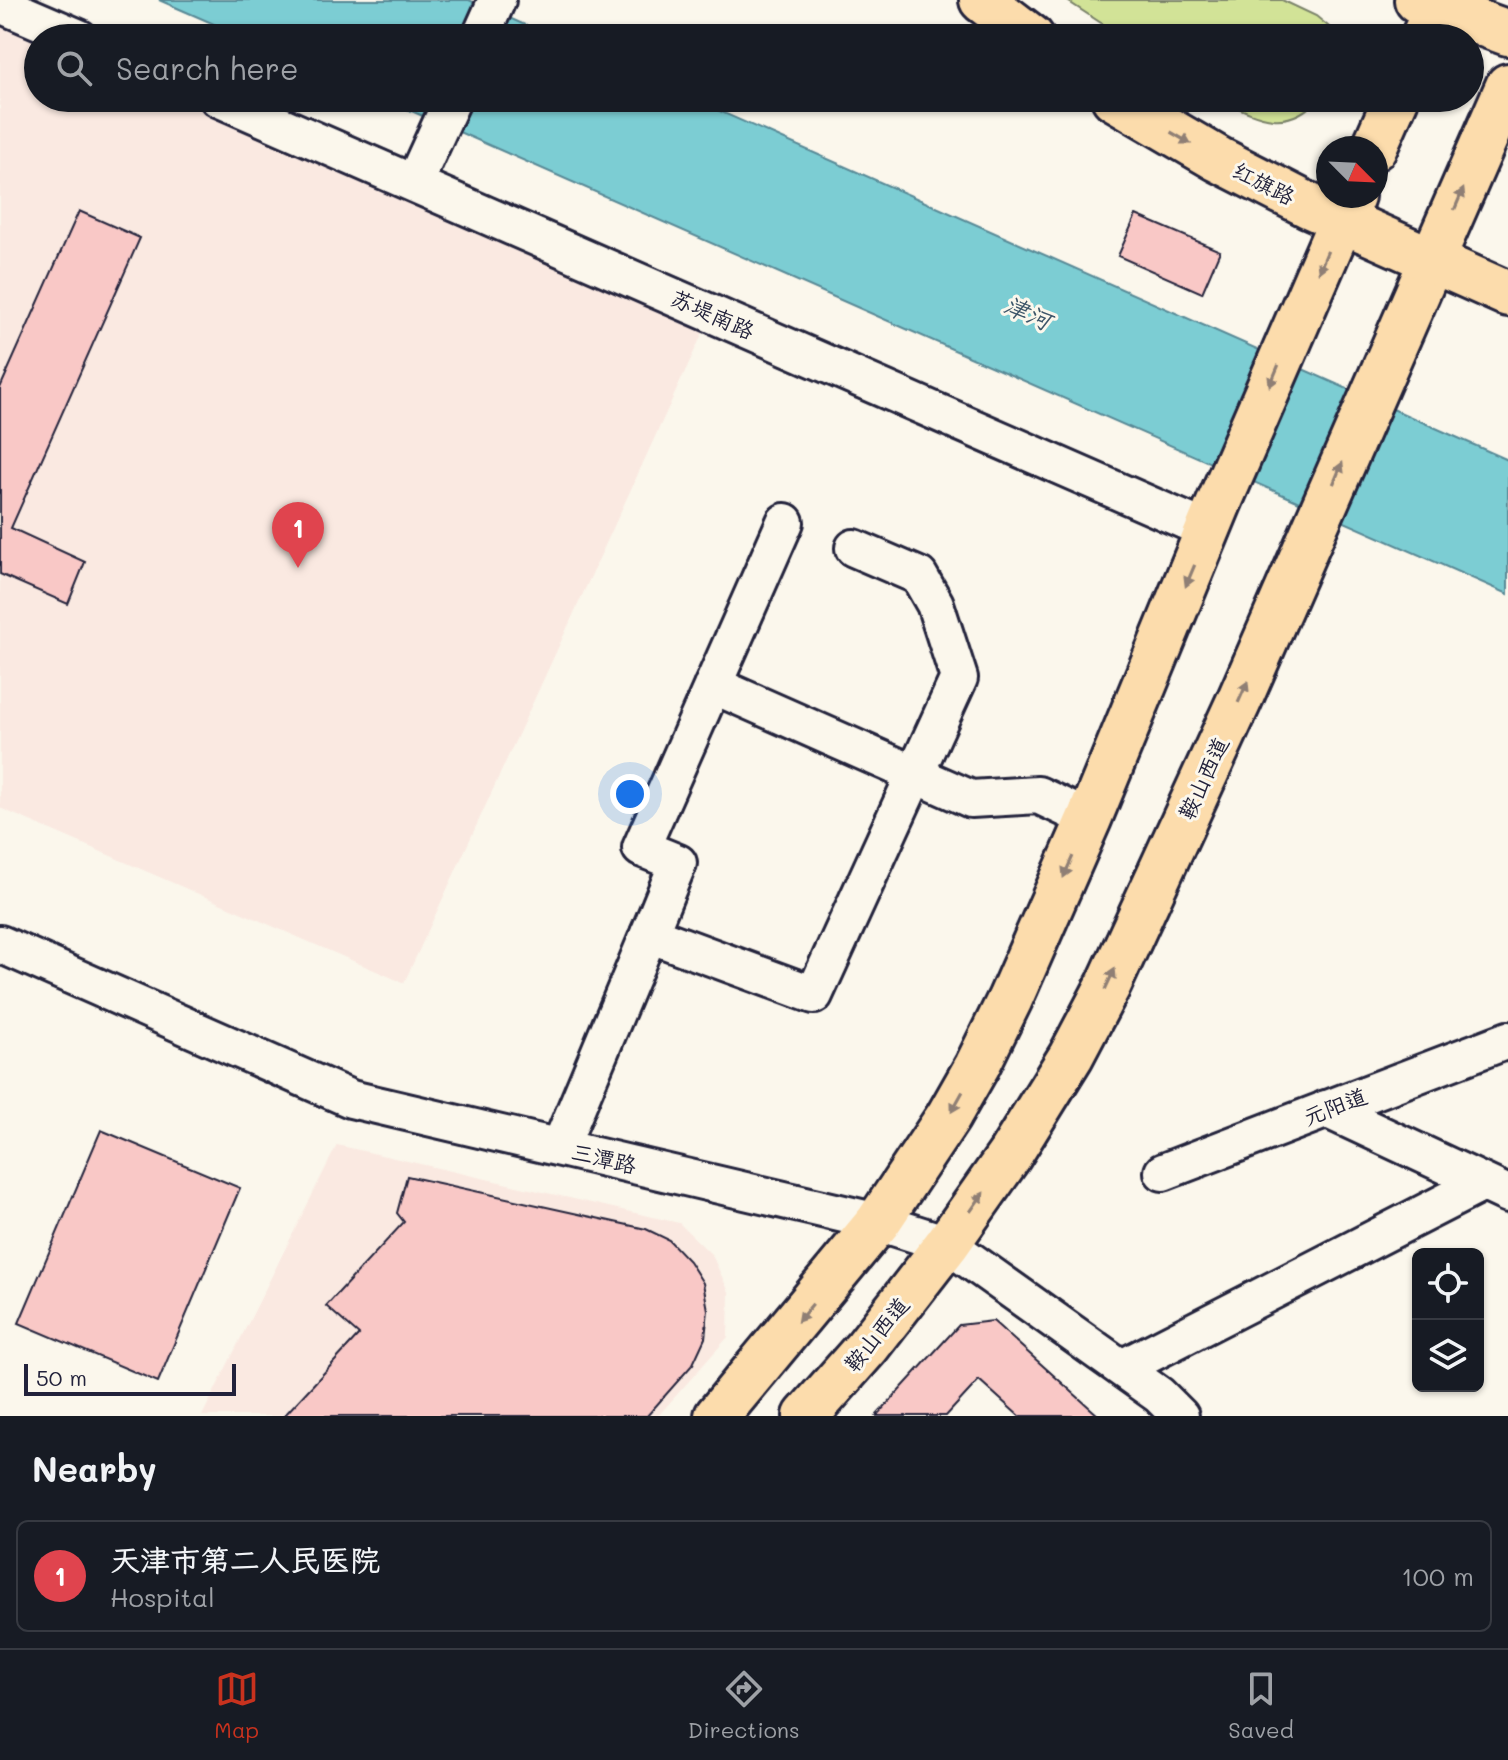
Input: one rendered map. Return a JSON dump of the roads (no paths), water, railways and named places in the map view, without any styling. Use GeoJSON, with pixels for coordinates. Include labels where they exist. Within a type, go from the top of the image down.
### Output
{"type":"FeatureCollection","features":[{"type":"Feature","properties":{"kind":"main road"},"geometry":{"type":"LineString","coordinates":[[982,0],[1014,24]]}},
{"type":"Feature","properties":{"kind":"main road"},"geometry":{"type":"LineString","coordinates":[[1425,15],[1466,24]]}},
{"type":"Feature","properties":{"kind":"main road"},"geometry":{"type":"LineString","coordinates":[[1484,28],[1508,33]]}},
{"type":"Feature","properties":{"kind":"main road","name":"鞍山西道"},"geometry":{"type":"LineString","coordinates":[[806,1416],[867,1347],[947,1244],[1009,1156],[1071,1056],[1109,984],[1239,701],[1508,86]]}},
{"type":"Feature","properties":{"kind":"main road","name":"红旗路"},"geometry":{"type":"LineString","coordinates":[[1138,112],[1218,159],[1316,196]]}},
{"type":"Feature","properties":{"kind":"main road"},"geometry":{"type":"LineString","coordinates":[[1379,136],[1390,112]]}},
{"type":"Feature","properties":{"kind":"main road"},"geometry":{"type":"LineString","coordinates":[[717,1416],[878,1222],[948,1117],[977,1066],[1089,819],[1347,208]]}},
{"type":"Feature","properties":{"kind":"main road","name":"红旗路"},"geometry":{"type":"LineString","coordinates":[[1347,208],[1432,262],[1508,294]]}},
{"type":"Feature","properties":{"kind":"street"},"geometry":{"type":"LineString","coordinates":[[486,24],[497,0]]}},
{"type":"Feature","properties":{"kind":"street"},"geometry":{"type":"LineString","coordinates":[[0,4],[46,24]]}},
{"type":"Feature","properties":{"kind":"street","name":"苏堤南路"},"geometry":{"type":"LineString","coordinates":[[259,112],[421,168],[1214,517]]}},
{"type":"Feature","properties":{"kind":"street"},"geometry":{"type":"LineString","coordinates":[[421,168],[447,112]]}},
{"type":"Feature","properties":{"kind":"street"},"geometry":{"type":"LineString","coordinates":[[560,1147],[678,863],[641,848],[785,522]]}},
{"type":"Feature","properties":{"kind":"street"},"geometry":{"type":"LineString","coordinates":[[649,934],[814,995],[959,678],[935,604],[919,576],[854,548]]}},
{"type":"Feature","properties":{"kind":"street"},"geometry":{"type":"LineString","coordinates":[[713,685],[971,799],[1038,795],[1089,819]]}},
{"type":"Feature","properties":{"kind":"street","name":"三潭路"},"geometry":{"type":"LineString","coordinates":[[0,944],[351,1099],[878,1222],[947,1244],[1159,1395],[1180,1416]]}},
{"type":"Feature","properties":{"kind":"street","name":"元阳道"},"geometry":{"type":"LineString","coordinates":[[1163,1172],[1508,1040]]}},
{"type":"Feature","properties":{"kind":"street"},"geometry":{"type":"LineString","coordinates":[[1326,1109],[1495,1188]]}},
{"type":"Feature","properties":{"kind":"street"},"geometry":{"type":"LineString","coordinates":[[1122,1368],[1495,1188]]}},
{"type":"Feature","properties":{"kind":"water"},"geometry":{"type":"Polygon","coordinates":[[[159,0],[469,0],[523,24],[214,24],[159,0]]]}},
{"type":"Feature","properties":{"kind":"water","name":"津河"},"geometry":{"type":"Polygon","coordinates":[[[414,112],[722,112],[1508,460],[1508,594],[414,112]]]}},
{"type":"Feature","properties":{"kind":"place","name":"天津市第二人民医院"},"geometry":{"type":"Point","coordinates":[298,568]}}]}
